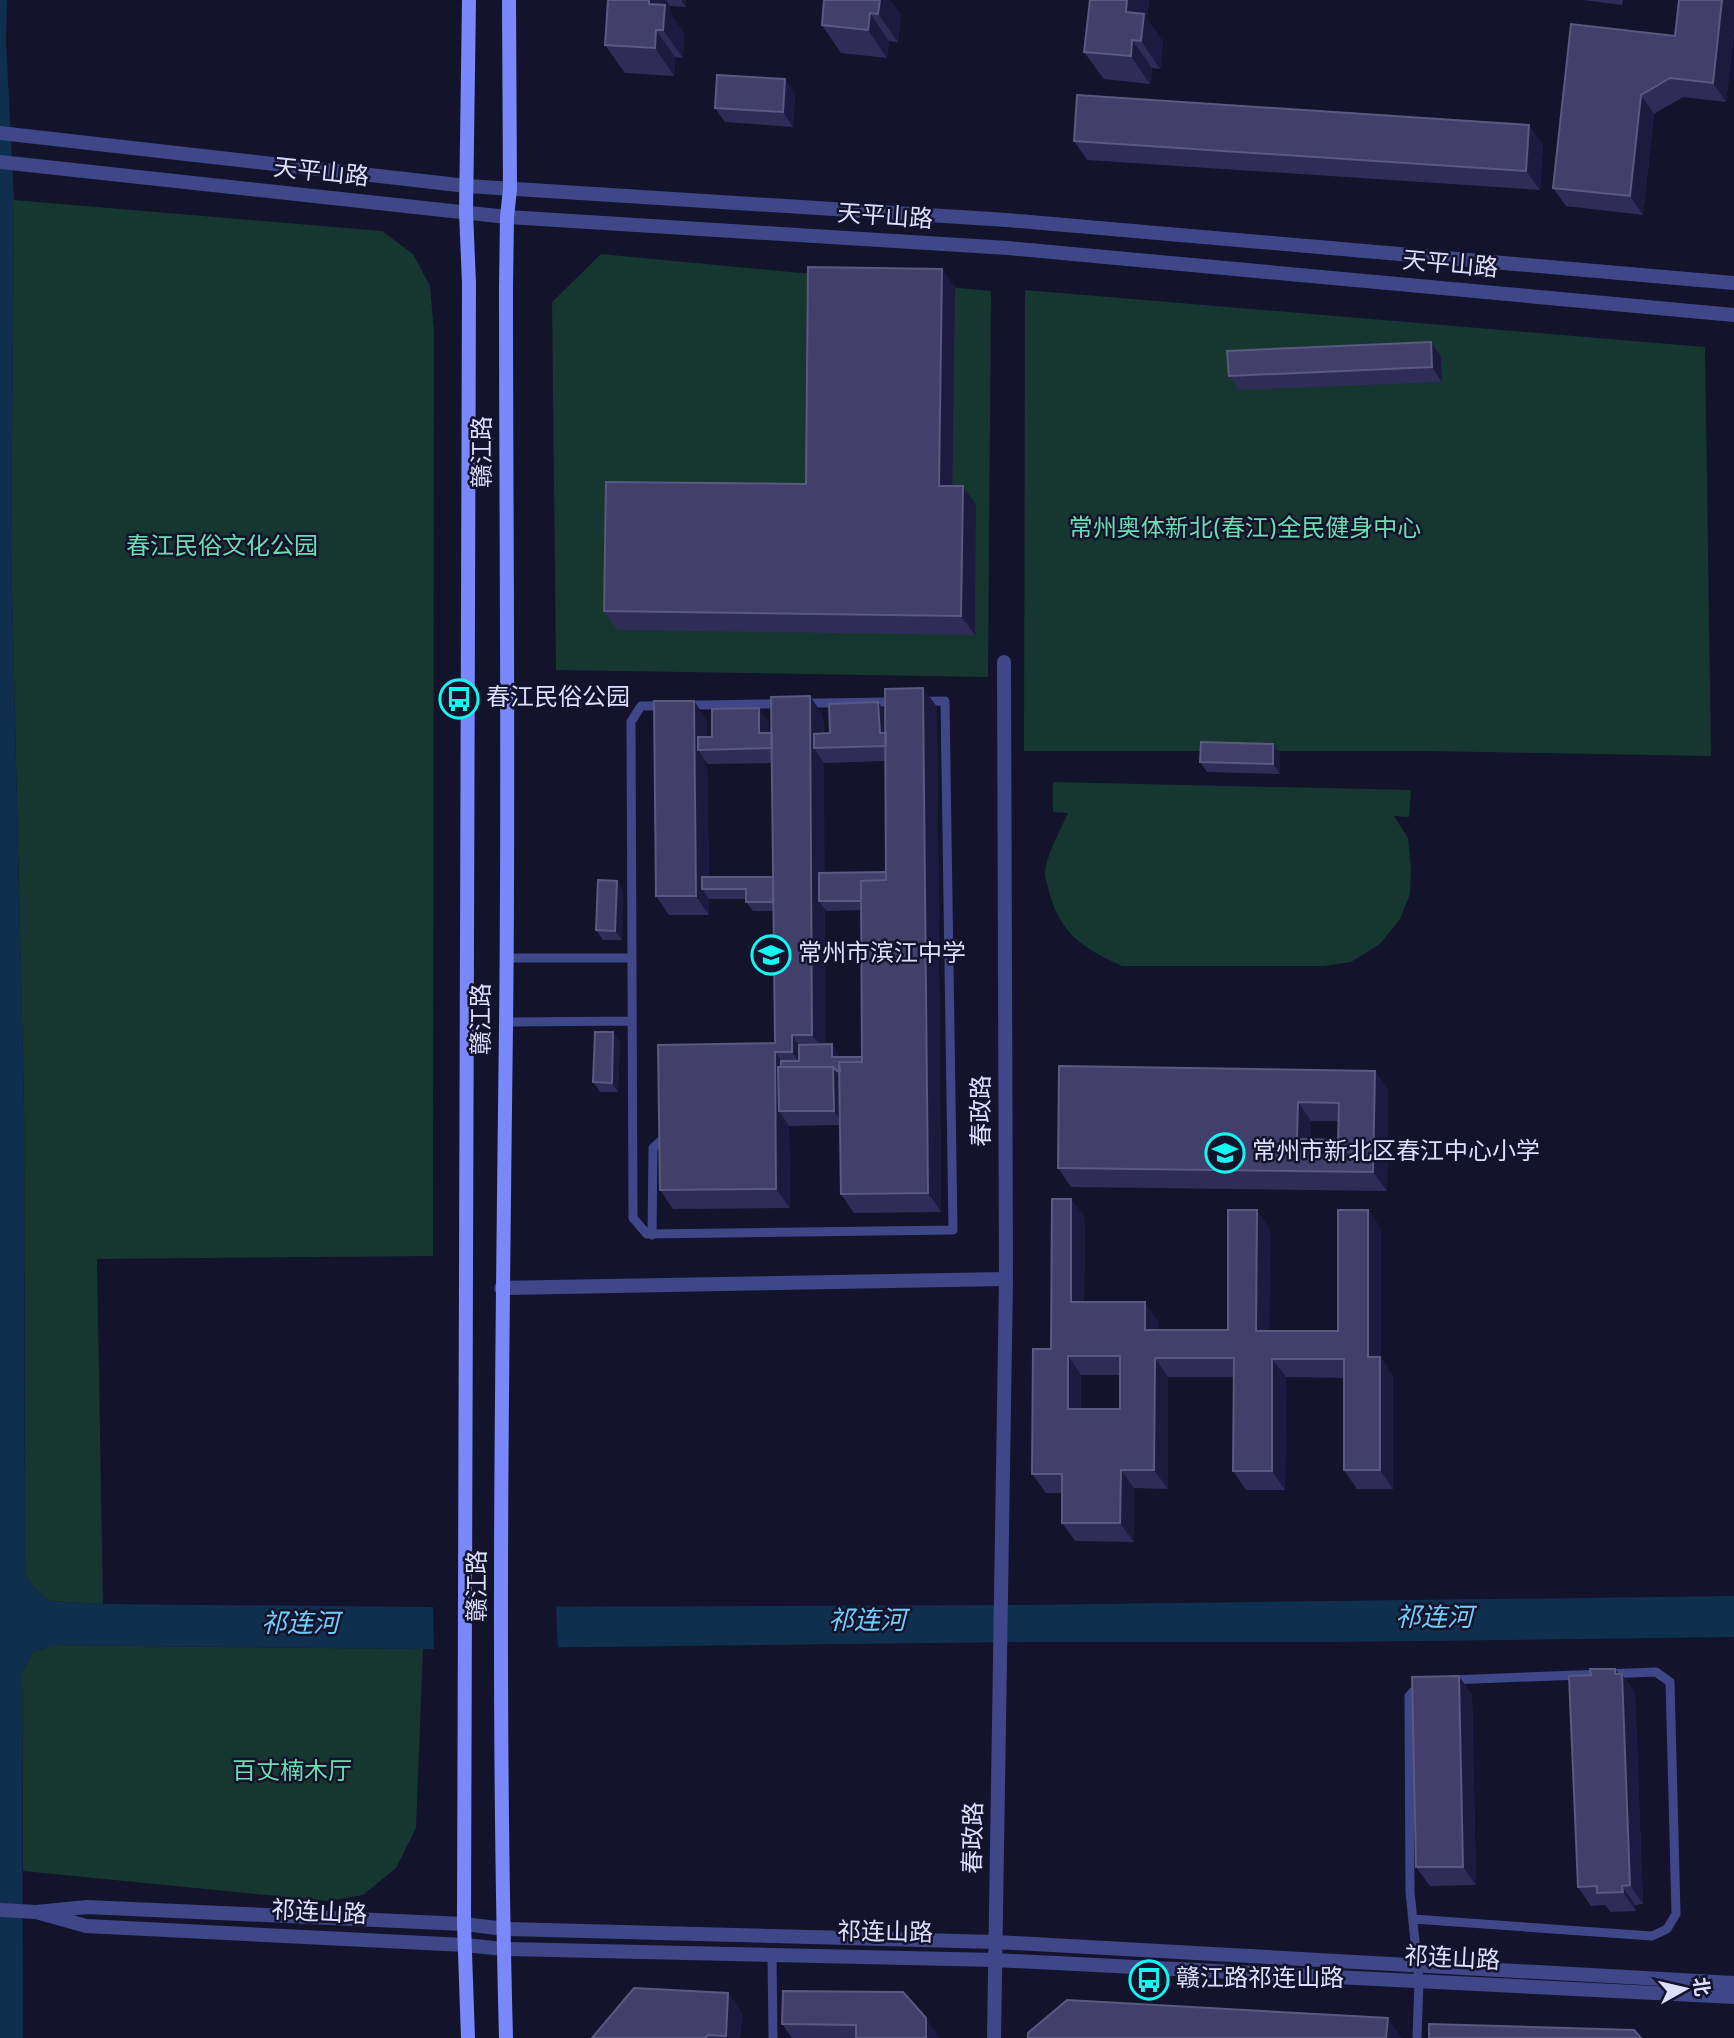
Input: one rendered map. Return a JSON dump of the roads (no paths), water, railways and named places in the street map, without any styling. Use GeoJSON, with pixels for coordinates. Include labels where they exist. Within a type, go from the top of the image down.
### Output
{"type":"FeatureCollection","features":[{"type":"Feature","properties":{"kind":"main road","name":"赣江路"},"geometry":{"type":"LineString","coordinates":[[468,2038],[464,1924],[464,1649],[469,283],[466,212],[469,0]]}},
{"type":"Feature","properties":{"kind":"main road","name":"赣江路"},"geometry":{"type":"LineString","coordinates":[[506,2038],[501,1648],[501,1288],[506,1022],[509,0]]}},
{"type":"Feature","properties":{"kind":"street","name":"天平山路"},"geometry":{"type":"LineString","coordinates":[[0,133],[467,186],[1007,220],[1734,282]]}},
{"type":"Feature","properties":{"kind":"street","name":"天平山路"},"geometry":{"type":"LineString","coordinates":[[0,162],[507,217],[1008,248],[1734,315]]}},
{"type":"Feature","properties":{"kind":"street","name":"春政路"},"geometry":{"type":"LineString","coordinates":[[994,2038],[1006,1279],[1004,662]]}},
{"type":"Feature","properties":{"kind":"street"},"geometry":{"type":"LineString","coordinates":[[501,1288],[1006,1279]]}},
{"type":"Feature","properties":{"kind":"street","name":"祁连山路"},"geometry":{"type":"LineString","coordinates":[[0,1910],[36,1912],[87,1907],[505,1928],[996,1942],[1734,1983]]}},
{"type":"Feature","properties":{"kind":"street","name":"祁连山路"},"geometry":{"type":"LineString","coordinates":[[36,1912],[86,1926],[504,1949],[995,1960],[1734,1997]]}},
{"type":"Feature","properties":{"kind":"lane"},"geometry":{"type":"LineString","coordinates":[[945,701],[953,1230],[647,1234],[633,1218],[632,958],[631,722],[641,706],[945,701]]}},
{"type":"Feature","properties":{"kind":"lane"},"geometry":{"type":"LineString","coordinates":[[506,958],[632,958]]}},
{"type":"Feature","properties":{"kind":"lane"},"geometry":{"type":"LineString","coordinates":[[506,1022],[632,1021]]}},
{"type":"Feature","properties":{"kind":"lane"},"geometry":{"type":"LineString","coordinates":[[652,1235],[653,1149],[666,1136]]}},
{"type":"Feature","properties":{"kind":"lane"},"geometry":{"type":"LineString","coordinates":[[1413,1919],[1652,1936],[1667,1929],[1676,1914],[1670,1682],[1656,1672],[1421,1682],[1409,1696],[1410,1892],[1419,1981],[1417,2038]]}},
{"type":"Feature","properties":{"kind":"lane"},"geometry":{"type":"LineString","coordinates":[[772,1954],[773,2038]]}},
{"type":"Feature","properties":{"kind":"water","name":"祁连河"},"geometry":{"type":"Polygon","coordinates":[[[0,0],[7,0],[6,41],[14,200],[11,549],[24,1106],[25,1575],[35,1589],[50,1601],[103,1604],[436,1607],[1020,1605],[1734,1596],[1734,1637],[423,1649],[53,1645],[32,1653],[22,1671],[23,2038],[0,2038],[0,0]]]}},
{"type":"Feature","properties":{"kind":"place","name":"春江民俗公园"},"geometry":{"type":"Point","coordinates":[459,699]}},
{"type":"Feature","properties":{"kind":"place","name":"常州市滨江中学"},"geometry":{"type":"Point","coordinates":[771,955]}},
{"type":"Feature","properties":{"kind":"place","name":"常州市新北区春江中心小学"},"geometry":{"type":"Point","coordinates":[1225,1153]}},
{"type":"Feature","properties":{"kind":"place","name":"赣江路祁连山路"},"geometry":{"type":"Point","coordinates":[1149,1980]}},
{"type":"Feature","properties":{"kind":"park label","name":"常州奥体新北(春江)全民健身中心"},"geometry":{"type":"Point","coordinates":[1245,530]}},
{"type":"Feature","properties":{"kind":"park label","name":"春江民俗文化公园"},"geometry":{"type":"Point","coordinates":[222,548]}},
{"type":"Feature","properties":{"kind":"park label","name":"百丈楠木厅"},"geometry":{"type":"Point","coordinates":[292,1773]}}]}
